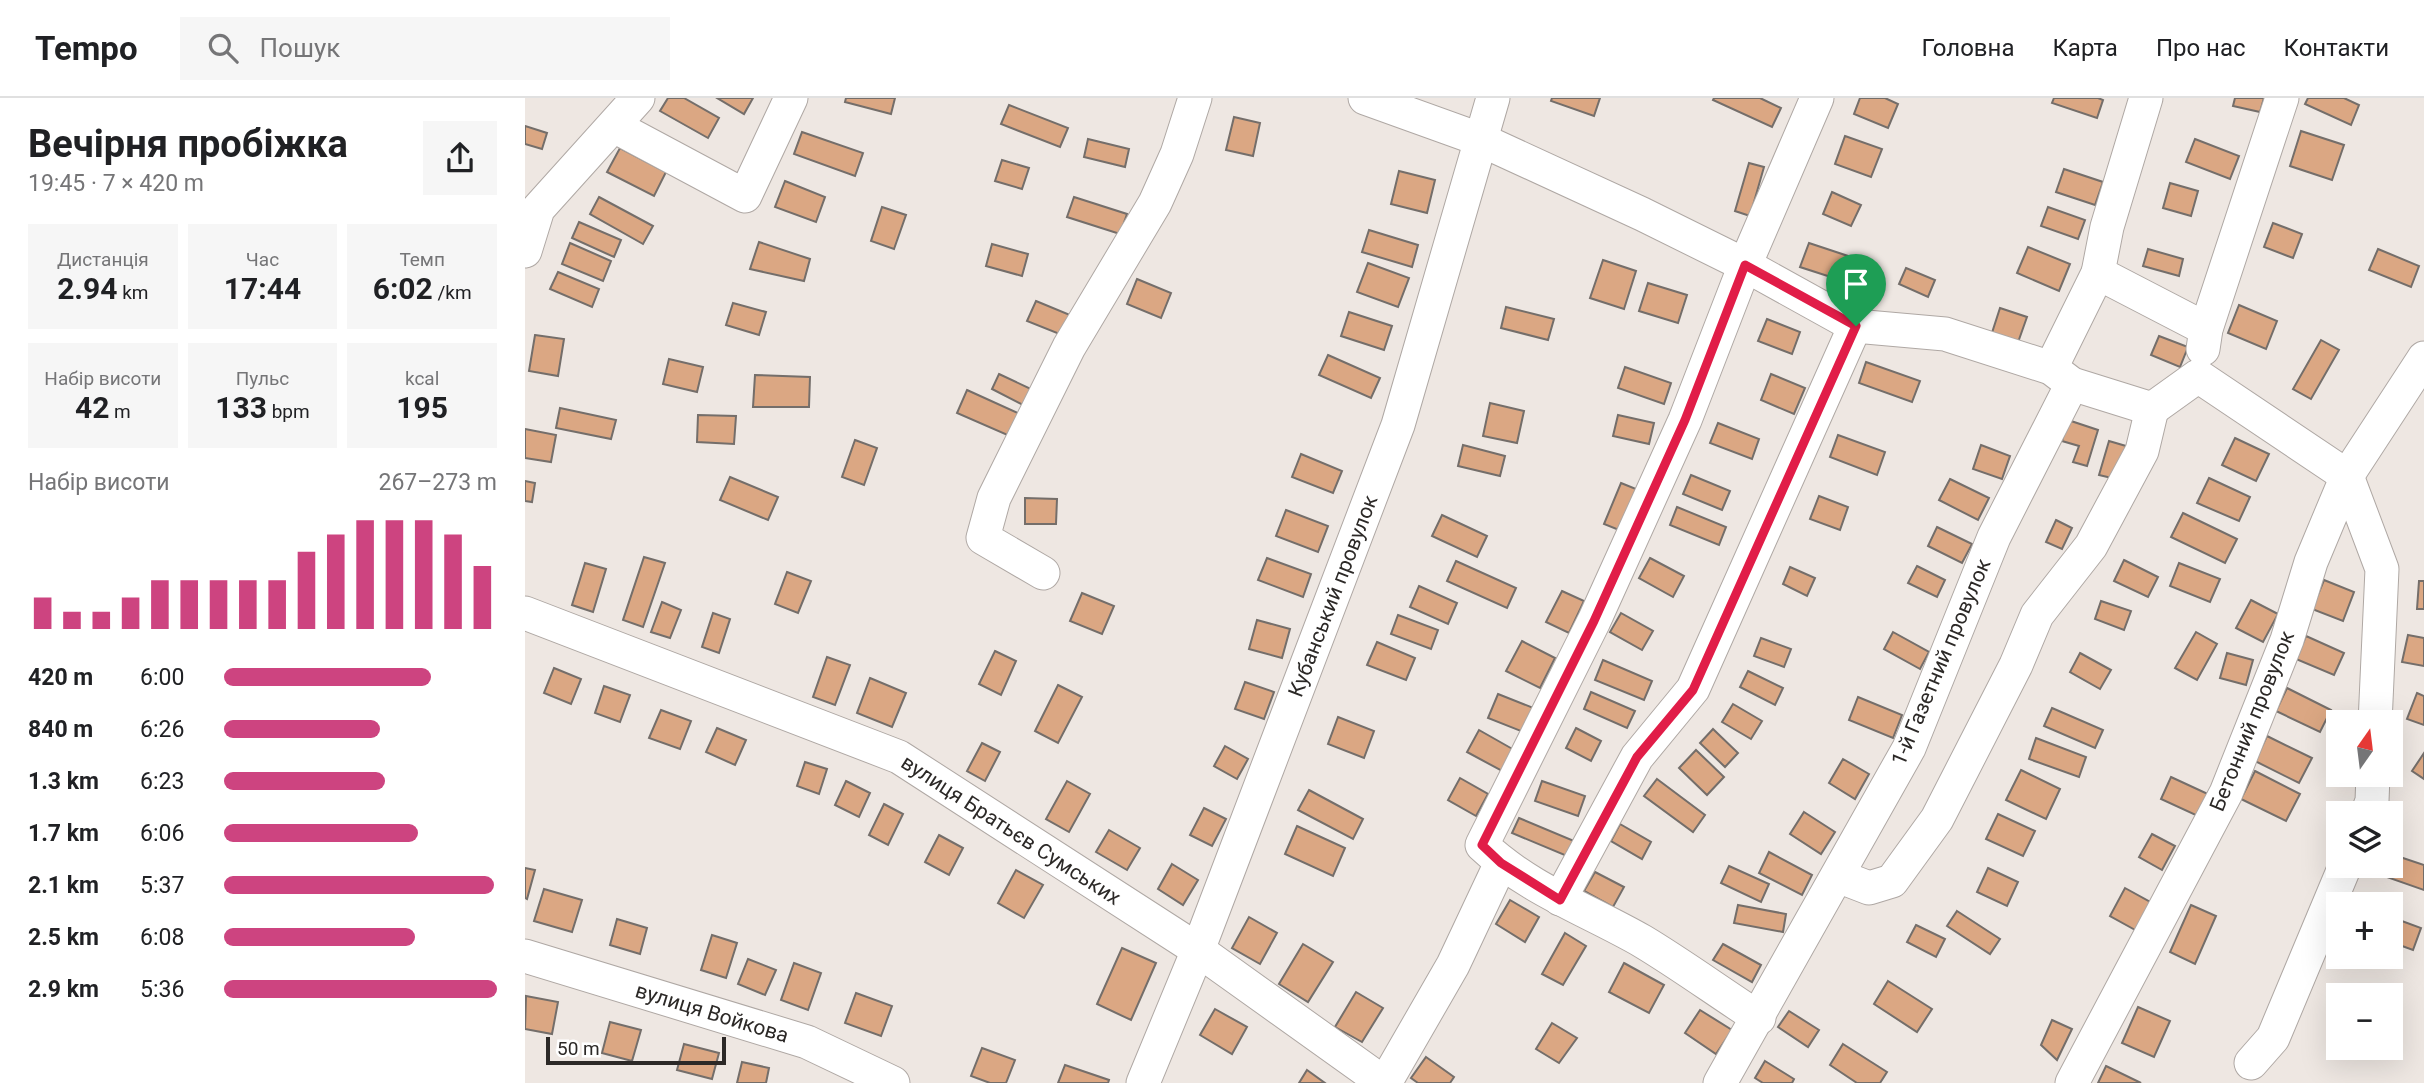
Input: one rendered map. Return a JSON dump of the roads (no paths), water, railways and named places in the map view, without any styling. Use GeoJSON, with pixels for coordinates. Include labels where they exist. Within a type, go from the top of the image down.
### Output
{"type":"FeatureCollection","features":[{"type":"Feature","properties":{"kind":"street"},"geometry":{"type":"LineString","coordinates":[[525,251],[532,207],[614,126],[638,98]]}},
{"type":"Feature","properties":{"kind":"street"},"geometry":{"type":"LineString","coordinates":[[614,126],[745,196],[791,98]]}},
{"type":"Feature","properties":{"kind":"street"},"geometry":{"type":"LineString","coordinates":[[1043,573],[983,538],[994,498],[1069,347],[1155,203],[1177,154],[1195,98]]}},
{"type":"Feature","properties":{"kind":"street"},"geometry":{"type":"LineString","coordinates":[[1365,98],[1479,139],[1642,214],[1745,265],[1856,326],[1945,334],[2152,409]]}},
{"type":"Feature","properties":{"kind":"street","name":"Кубанський провулок"},"geometry":{"type":"LineString","coordinates":[[1143,1083],[1198,950],[1398,425],[1493,98]]}},
{"type":"Feature","properties":{"kind":"street"},"geometry":{"type":"LineString","coordinates":[[1759,1018],[1642,942],[1560,900],[1501,863],[1482,845],[1594,621],[1674,445],[1745,265],[1817,98]]}},
{"type":"Feature","properties":{"kind":"street"},"geometry":{"type":"LineString","coordinates":[[2146,98],[2107,227],[2098,273],[2206,329]]}},
{"type":"Feature","properties":{"kind":"street"},"geometry":{"type":"LineString","coordinates":[[1837,876],[1869,888],[1892,881],[1937,819],[2016,665],[2037,615],[2091,546],[2142,451],[2152,409],[2198,376],[2206,329],[2282,98]]}},
{"type":"Feature","properties":{"kind":"street","name":"1-й Газетний провулок"},"geometry":{"type":"LineString","coordinates":[[1720,1083],[1909,748],[2062,376],[2098,273]]}},
{"type":"Feature","properties":{"kind":"street"},"geometry":{"type":"LineString","coordinates":[[1560,900],[1637,757],[1693,690],[1856,326]]}},
{"type":"Feature","properties":{"kind":"street","name":"Бетонний провулок"},"geometry":{"type":"LineString","coordinates":[[2072,1083],[2226,793],[2287,640],[2311,562],[2347,476],[2424,358]]}},
{"type":"Feature","properties":{"kind":"street"},"geometry":{"type":"LineString","coordinates":[[2198,376],[2347,476],[2382,569],[2376,710]]}},
{"type":"Feature","properties":{"kind":"street","name":"вулиця Братьєв Сумських"},"geometry":{"type":"LineString","coordinates":[[525,614],[899,757],[1198,950],[1385,1083]]}},
{"type":"Feature","properties":{"kind":"street"},"geometry":{"type":"LineString","coordinates":[[1385,1083],[1453,965],[1501,863]]}},
{"type":"Feature","properties":{"kind":"street"},"geometry":{"type":"LineString","coordinates":[[2251,1063],[2273,1038],[2340,878]]}},
{"type":"Feature","properties":{"kind":"street","name":"вулиця Войкова"},"geometry":{"type":"LineString","coordinates":[[525,956],[807,1042],[894,1083]]}}]}
